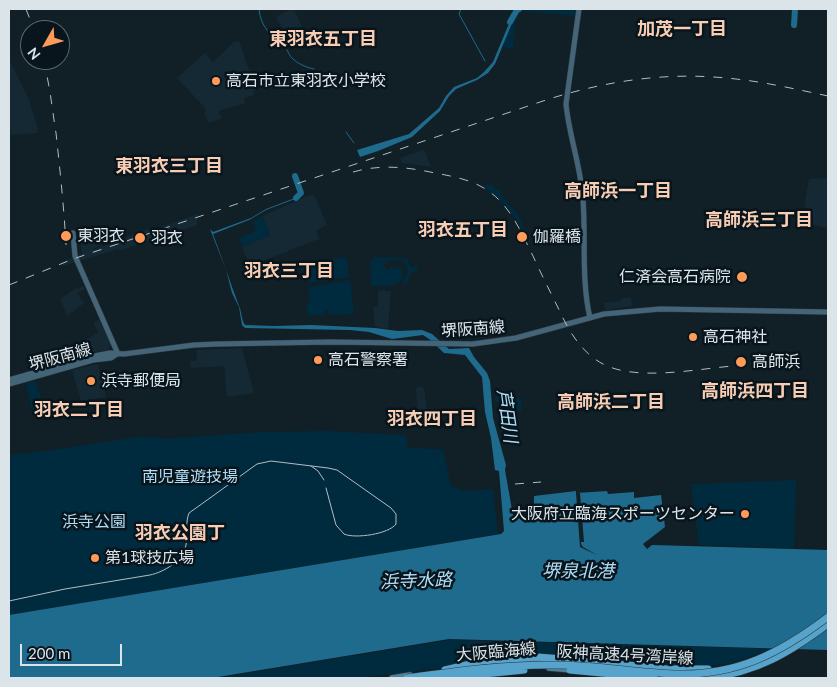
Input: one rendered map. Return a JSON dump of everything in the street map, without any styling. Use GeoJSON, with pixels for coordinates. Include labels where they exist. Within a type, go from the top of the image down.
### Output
{"type":"FeatureCollection","features":[{"type":"Feature","properties":{"kind":"highway","name":"阪神高速4号湾岸線"},"geometry":{"type":"LineString","coordinates":[[407,678],[502,667],[549,665],[588,666],[660,674],[691,674],[734,668],[776,652],[803,636],[828,617]]}},
{"type":"Feature","properties":{"kind":"highway","name":"阪神高速4号湾岸線"},"geometry":{"type":"LineString","coordinates":[[708,678],[736,673],[772,661],[796,647],[828,624]]}},
{"type":"Feature","properties":{"kind":"highway"},"geometry":{"type":"LineString","coordinates":[[443,675],[484,661],[537,657],[693,670],[733,666],[776,652]]}},
{"type":"Feature","properties":{"kind":"highway","name":"阪神高速4号湾岸線"},"geometry":{"type":"LineString","coordinates":[[443,675],[550,669],[654,678]]}},
{"type":"Feature","properties":{"kind":"highway"},"geometry":{"type":"LineString","coordinates":[[460,678],[489,673]]}},
{"type":"Feature","properties":{"kind":"main road"},"geometry":{"type":"LineString","coordinates":[[579,9],[566,104],[582,186],[583,254],[590,318]]}},
{"type":"Feature","properties":{"kind":"main road"},"geometry":{"type":"LineString","coordinates":[[73,233],[74,256],[118,354]]}},
{"type":"Feature","properties":{"kind":"main road","name":"堺阪南線"},"geometry":{"type":"LineString","coordinates":[[9,380],[89,357],[110,353],[118,354],[194,345],[330,342],[468,344],[499,341],[590,318],[632,311],[660,309],[828,312]]}},
{"type":"Feature","properties":{"kind":"main road","name":"堺阪南線"},"geometry":{"type":"LineString","coordinates":[[9,384],[93,360],[111,358],[118,354]]}},
{"type":"Feature","properties":{"kind":"main road","name":"大阪臨海線"},"geometry":{"type":"LineString","coordinates":[[392,678],[443,675],[510,663],[555,661],[628,668],[691,678]]}},
{"type":"Feature","properties":{"kind":"main road","name":"大阪臨海線"},"geometry":{"type":"LineString","coordinates":[[456,678],[509,670],[552,668],[637,678]]}},
{"type":"Feature","properties":{"kind":"shaded area"},"geometry":{"type":"Polygon","coordinates":[[[294,9],[303,29],[286,37],[276,17],[294,9]]]}},
{"type":"Feature","properties":{"kind":"shaded area","name":"高石市立東羽衣小学校"},"geometry":{"type":"Polygon","coordinates":[[[239,41],[256,90],[253,92],[254,95],[244,98],[245,103],[218,111],[222,118],[209,123],[204,107],[177,78],[205,53],[213,62],[234,42],[239,41]]]}},
{"type":"Feature","properties":{"kind":"shaded area"},"geometry":{"type":"Polygon","coordinates":[[[11,63],[28,97],[38,129],[37,133],[9,135],[9,64],[11,63]]]}},
{"type":"Feature","properties":{"kind":"shaded area"},"geometry":{"type":"Polygon","coordinates":[[[424,149],[431,167],[402,163],[400,158],[424,149]]]}},
{"type":"Feature","properties":{"kind":"shaded area"},"geometry":{"type":"Polygon","coordinates":[[[828,178],[828,228],[808,224],[806,222],[805,200],[809,179],[828,178]]]}},
{"type":"Feature","properties":{"kind":"shaded area"},"geometry":{"type":"Polygon","coordinates":[[[312,195],[315,196],[327,225],[316,230],[319,239],[250,266],[242,247],[270,235],[262,216],[312,195]]]}},
{"type":"Feature","properties":{"kind":"shaded area"},"geometry":{"type":"Polygon","coordinates":[[[198,214],[197,225],[119,251],[119,249],[63,266],[62,262],[82,254],[80,236],[82,234],[113,230],[117,239],[93,250],[154,227],[155,229],[198,214]]]}},
{"type":"Feature","properties":{"kind":"shaded area"},"geometry":{"type":"Polygon","coordinates":[[[83,286],[85,289],[77,293],[84,303],[67,316],[60,299],[76,288],[78,289],[83,286]]]}},
{"type":"Feature","properties":{"kind":"shaded area"},"geometry":{"type":"Polygon","coordinates":[[[378,290],[391,291],[388,329],[376,327],[375,325],[373,307],[378,306],[378,290]]]}},
{"type":"Feature","properties":{"kind":"shaded area"},"geometry":{"type":"Polygon","coordinates":[[[631,297],[632,306],[605,310],[604,303],[621,301],[621,298],[631,297]]]}},
{"type":"Feature","properties":{"kind":"shaded area"},"geometry":{"type":"Polygon","coordinates":[[[99,320],[111,345],[108,350],[89,353],[83,342],[98,332],[93,323],[99,320]]]}},
{"type":"Feature","properties":{"kind":"shaded area"},"geometry":{"type":"Polygon","coordinates":[[[242,348],[254,393],[227,397],[224,366],[191,368],[190,361],[196,361],[197,359],[196,350],[242,348]]]}},
{"type":"Feature","properties":{"kind":"shaded area"},"geometry":{"type":"Polygon","coordinates":[[[98,364],[106,397],[81,401],[72,370],[98,364]]]}},
{"type":"Feature","properties":{"kind":"shaded area"},"geometry":{"type":"Polygon","coordinates":[[[418,386],[424,388],[427,414],[430,414],[431,429],[421,430],[416,397],[418,386]]]}},
{"type":"Feature","properties":{"kind":"green space"},"geometry":{"type":"Polygon","coordinates":[[[513,9],[577,9],[574,16],[513,9]]]}},
{"type":"Feature","properties":{"kind":"green space"},"geometry":{"type":"Polygon","coordinates":[[[516,16],[513,49],[504,47],[504,41],[516,16]]]}},
{"type":"Feature","properties":{"kind":"green space"},"geometry":{"type":"Polygon","coordinates":[[[492,185],[496,190],[500,190],[502,196],[519,216],[528,239],[509,210],[483,186],[492,185]]]}},
{"type":"Feature","properties":{"kind":"green space"},"geometry":{"type":"Polygon","coordinates":[[[262,216],[270,235],[242,247],[239,238],[256,231],[253,222],[262,216]]]}},
{"type":"Feature","properties":{"kind":"green space"},"geometry":{"type":"Polygon","coordinates":[[[373,257],[407,258],[411,268],[417,266],[418,271],[412,272],[407,283],[403,285],[402,283],[408,272],[404,261],[388,260],[392,262],[387,262],[383,265],[388,270],[394,266],[403,270],[402,279],[395,285],[371,286],[370,261],[374,261],[373,257]]]}},
{"type":"Feature","properties":{"kind":"green space"},"geometry":{"type":"Polygon","coordinates":[[[347,258],[349,277],[309,283],[304,270],[301,270],[300,266],[347,258]]]}},
{"type":"Feature","properties":{"kind":"green space"},"geometry":{"type":"Polygon","coordinates":[[[350,280],[354,312],[351,314],[329,315],[328,310],[324,311],[324,315],[308,316],[306,303],[310,302],[308,291],[310,287],[350,280]]]}},
{"type":"Feature","properties":{"kind":"green space"},"geometry":{"type":"Polygon","coordinates":[[[36,381],[41,398],[34,399],[37,410],[32,411],[26,383],[36,381]]]}},
{"type":"Feature","properties":{"kind":"green space"},"geometry":{"type":"Polygon","coordinates":[[[509,395],[510,400],[521,398],[522,411],[502,413],[502,402],[495,402],[495,397],[509,395]]]}},
{"type":"Feature","properties":{"kind":"green space","name":"浜寺公園"},"geometry":{"type":"Polygon","coordinates":[[[329,431],[406,435],[408,448],[443,449],[451,486],[466,491],[493,489],[498,534],[9,615],[9,455],[144,436],[160,437],[161,439],[262,432],[329,431]]]}},
{"type":"Feature","properties":{"kind":"green space","name":"大阪府立臨海スポーツセンター"},"geometry":{"type":"Polygon","coordinates":[[[796,480],[794,548],[699,545],[691,484],[796,480]]]}},
{"type":"Feature","properties":{"kind":"green space"},"geometry":{"type":"Polygon","coordinates":[[[450,640],[772,649],[732,663],[702,667],[680,668],[556,656],[545,653],[494,655],[442,668],[360,678],[217,678],[450,640]]]}},
{"type":"Feature","properties":{"kind":"water"},"geometry":{"type":"Polygon","coordinates":[[[513,14],[515,16],[495,64],[488,73],[456,89],[449,96],[440,111],[412,137],[360,157],[357,150],[409,134],[439,108],[454,87],[477,78],[484,72],[493,62],[513,14]]]}},
{"type":"Feature","properties":{"kind":"water"},"geometry":{"type":"Polygon","coordinates":[[[301,193],[295,199],[266,210],[249,220],[213,234],[226,270],[210,229],[213,232],[251,218],[266,209],[295,198],[301,193]]]}},
{"type":"Feature","properties":{"kind":"water","name":"堺泉北港"},"geometry":{"type":"Polygon","coordinates":[[[226,270],[240,308],[245,325],[311,325],[398,331],[422,330],[432,334],[449,349],[469,348],[487,373],[490,381],[493,418],[506,465],[505,470],[514,521],[521,516],[534,515],[534,496],[576,491],[576,493],[607,491],[608,494],[634,492],[634,498],[661,495],[665,527],[643,544],[647,549],[652,545],[828,550],[828,650],[449,639],[212,678],[9,678],[9,615],[501,534],[504,531],[499,471],[495,470],[485,412],[482,377],[465,355],[444,353],[423,335],[392,339],[369,332],[350,330],[245,328],[242,325],[239,307],[232,293],[226,270]]]}},
{"type":"Feature","properties":{"kind":"pier"},"geometry":{"type":"Polygon","coordinates":[[[576,493],[580,493],[584,542],[581,542],[581,544],[597,555],[580,547],[576,493]]]}},
{"type":"Feature","properties":{"kind":"waterway"},"geometry":{"type":"LineString","coordinates":[[259,9],[264,26],[284,46],[292,58],[300,64],[314,69]]}},
{"type":"Feature","properties":{"kind":"waterway"},"geometry":{"type":"LineString","coordinates":[[461,9],[459,14],[485,61]]}},
{"type":"Feature","properties":{"kind":"waterway","name":"芦田川"},"geometry":{"type":"LineString","coordinates":[[510,22],[519,9]]}},
{"type":"Feature","properties":{"kind":"waterway"},"geometry":{"type":"LineString","coordinates":[[794,25],[795,9]]}},
{"type":"Feature","properties":{"kind":"waterway"},"geometry":{"type":"LineString","coordinates":[[346,132],[354,143]]}},
{"type":"Feature","properties":{"kind":"waterway","name":"芦田川"},"geometry":{"type":"LineString","coordinates":[[295,176],[301,193],[296,198]]}},
{"type":"Feature","properties":{"kind":"tram line"},"geometry":{"type":"LineString","coordinates":[[210,498],[257,464],[271,461],[328,468],[337,470],[391,508],[396,514],[396,524],[392,528],[371,535],[356,536],[344,534],[336,525],[326,488]]}},
{"type":"Feature","properties":{"kind":"tram line"},"geometry":{"type":"LineString","coordinates":[[311,466],[318,471],[324,480]]}},
{"type":"Feature","properties":{"kind":"tram line"},"geometry":{"type":"LineString","coordinates":[[9,601],[65,589],[150,575],[167,568],[177,561],[184,551],[187,541],[189,513],[210,498]]}},
{"type":"Feature","properties":{"kind":"railway"},"geometry":{"type":"LineString","coordinates":[[26,9],[30,20]]}},
{"type":"Feature","properties":{"kind":"railway"},"geometry":{"type":"LineString","coordinates":[[45,70],[56,133],[66,245]]}},
{"type":"Feature","properties":{"kind":"railway"},"geometry":{"type":"LineString","coordinates":[[9,285],[73,259],[549,99],[593,87],[658,77],[703,76],[778,85],[828,96]]}},
{"type":"Feature","properties":{"kind":"railway"},"geometry":{"type":"LineString","coordinates":[[353,172],[384,167],[414,169],[465,180],[477,184],[491,193],[500,200],[513,217],[574,337],[584,350],[597,361],[619,370],[651,373],[733,366]]}},
{"type":"Feature","properties":{"kind":"railway"},"geometry":{"type":"LineString","coordinates":[[515,484],[541,482]]}},
{"type":"Feature","properties":{"kind":"place","name":"高石市立東羽衣小学校"},"geometry":{"type":"Point","coordinates":[216,81]}},
{"type":"Feature","properties":{"kind":"place","name":"東羽衣"},"geometry":{"type":"Point","coordinates":[66,236]}},
{"type":"Feature","properties":{"kind":"place","name":"伽羅橋"},"geometry":{"type":"Point","coordinates":[522,237]}},
{"type":"Feature","properties":{"kind":"place","name":"羽衣"},"geometry":{"type":"Point","coordinates":[140,238]}},
{"type":"Feature","properties":{"kind":"place","name":"仁済会高石病院"},"geometry":{"type":"Point","coordinates":[742,277]}},
{"type":"Feature","properties":{"kind":"place","name":"高石神社"},"geometry":{"type":"Point","coordinates":[693,337]}},
{"type":"Feature","properties":{"kind":"place","name":"高石警察署"},"geometry":{"type":"Point","coordinates":[318,360]}},
{"type":"Feature","properties":{"kind":"place","name":"高師浜"},"geometry":{"type":"Point","coordinates":[741,362]}},
{"type":"Feature","properties":{"kind":"place","name":"浜寺郵便局"},"geometry":{"type":"Point","coordinates":[91,381]}},
{"type":"Feature","properties":{"kind":"place","name":"大阪府立臨海スポーツセンター"},"geometry":{"type":"Point","coordinates":[745,514]}},
{"type":"Feature","properties":{"kind":"place","name":"第1球技広場"},"geometry":{"type":"Point","coordinates":[95,558]}},
{"type":"Feature","properties":{"kind":"district","name":"加茂一丁目"},"geometry":{"type":"Point","coordinates":[682,29]}},
{"type":"Feature","properties":{"kind":"district","name":"東羽衣五丁目"},"geometry":{"type":"Point","coordinates":[323,39]}},
{"type":"Feature","properties":{"kind":"district","name":"東羽衣三丁目"},"geometry":{"type":"Point","coordinates":[169,166]}},
{"type":"Feature","properties":{"kind":"district","name":"高師浜一丁目"},"geometry":{"type":"Point","coordinates":[618,191]}},
{"type":"Feature","properties":{"kind":"district","name":"高師浜三丁目"},"geometry":{"type":"Point","coordinates":[759,220]}},
{"type":"Feature","properties":{"kind":"district","name":"羽衣五丁目"},"geometry":{"type":"Point","coordinates":[463,230]}},
{"type":"Feature","properties":{"kind":"district","name":"羽衣三丁目"},"geometry":{"type":"Point","coordinates":[289,271]}},
{"type":"Feature","properties":{"kind":"district","name":"高師浜四丁目"},"geometry":{"type":"Point","coordinates":[755,391]}},
{"type":"Feature","properties":{"kind":"district","name":"高師浜二丁目"},"geometry":{"type":"Point","coordinates":[611,402]}},
{"type":"Feature","properties":{"kind":"district","name":"羽衣二丁目"},"geometry":{"type":"Point","coordinates":[79,410]}},
{"type":"Feature","properties":{"kind":"district","name":"羽衣四丁目"},"geometry":{"type":"Point","coordinates":[432,419]}},
{"type":"Feature","properties":{"kind":"district","name":"羽衣公園丁"},"geometry":{"type":"Point","coordinates":[180,533]}},
{"type":"Feature","properties":{"kind":"park label","name":"南児童遊技場"},"geometry":{"type":"Point","coordinates":[190,477]}},
{"type":"Feature","properties":{"kind":"water label","name":"浜寺水路"},"geometry":{"type":"Point","coordinates":[416,581]}}]}
